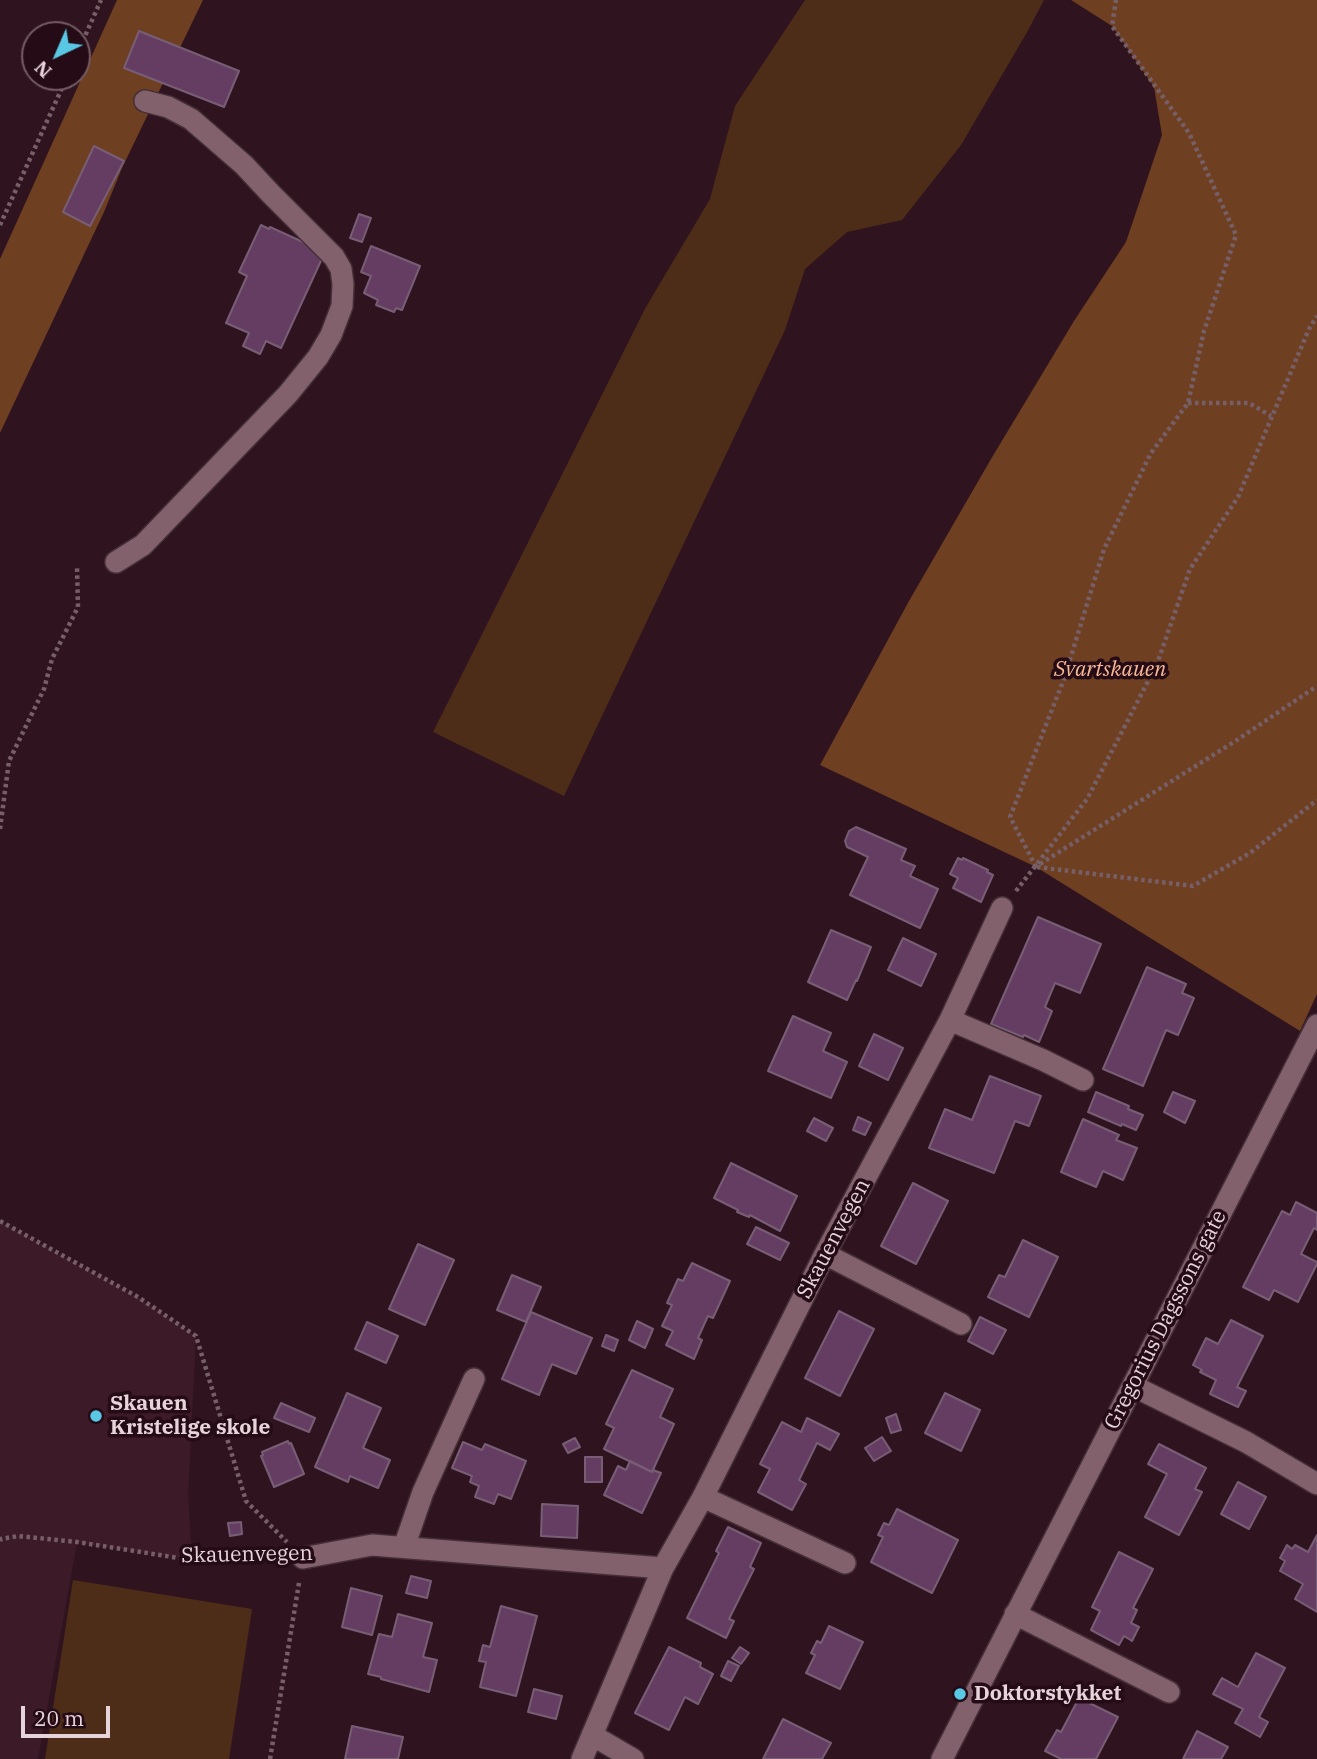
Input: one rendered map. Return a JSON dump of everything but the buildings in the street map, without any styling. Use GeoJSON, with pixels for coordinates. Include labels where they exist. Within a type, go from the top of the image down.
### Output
{"type":"FeatureCollection","features":[{"type":"Feature","properties":{"kind":"street"},"geometry":{"type":"LineString","coordinates":[[116,562],[143,545],[288,394],[318,357],[331,335],[342,306],[344,284],[341,269],[334,257],[244,165],[191,118],[145,100]]}},
{"type":"Feature","properties":{"kind":"street","name":"Skauenvegen"},"geometry":{"type":"LineString","coordinates":[[582,1759],[663,1568],[703,1497],[825,1254],[950,1020],[1002,908]]}},
{"type":"Feature","properties":{"kind":"street"},"geometry":{"type":"LineString","coordinates":[[950,1020],[1083,1080]]}},
{"type":"Feature","properties":{"kind":"street","name":"Gregorius Dagssons gate"},"geometry":{"type":"LineString","coordinates":[[942,1759],[1317,1026]]}},
{"type":"Feature","properties":{"kind":"street"},"geometry":{"type":"LineString","coordinates":[[825,1254],[961,1324]]}},
{"type":"Feature","properties":{"kind":"street"},"geometry":{"type":"LineString","coordinates":[[404,1547],[423,1492],[474,1379]]}},
{"type":"Feature","properties":{"kind":"street"},"geometry":{"type":"LineString","coordinates":[[1133,1386],[1246,1442],[1317,1484]]}},
{"type":"Feature","properties":{"kind":"street"},"geometry":{"type":"LineString","coordinates":[[703,1497],[845,1563]]}},
{"type":"Feature","properties":{"kind":"street","name":"Skauenvegen"},"geometry":{"type":"LineString","coordinates":[[303,1558],[372,1545],[663,1568]]}},
{"type":"Feature","properties":{"kind":"street"},"geometry":{"type":"LineString","coordinates":[[1015,1614],[1169,1692]]}},
{"type":"Feature","properties":{"kind":"street"},"geometry":{"type":"LineString","coordinates":[[592,1735],[633,1759]]}},
{"type":"Feature","properties":{"kind":"path"},"geometry":{"type":"LineString","coordinates":[[91,22],[101,0]]}},
{"type":"Feature","properties":{"kind":"path"},"geometry":{"type":"LineString","coordinates":[[1036,867],[1010,817],[1064,679],[1104,549],[1151,453],[1188,403],[1204,331],[1236,234],[1189,133],[1112,26],[1116,0]]}},
{"type":"Feature","properties":{"kind":"path"},"geometry":{"type":"LineString","coordinates":[[0,225],[60,91]]}},
{"type":"Feature","properties":{"kind":"path"},"geometry":{"type":"LineString","coordinates":[[1002,908],[1087,799],[1157,664],[1190,569],[1238,497],[1271,416],[1317,316]]}},
{"type":"Feature","properties":{"kind":"path"},"geometry":{"type":"LineString","coordinates":[[1188,403],[1249,403],[1271,416]]}},
{"type":"Feature","properties":{"kind":"path"},"geometry":{"type":"LineString","coordinates":[[0,830],[9,761],[44,689],[52,659],[78,607],[77,566]]}},
{"type":"Feature","properties":{"kind":"path"},"geometry":{"type":"LineString","coordinates":[[1036,867],[1317,686]]}},
{"type":"Feature","properties":{"kind":"path"},"geometry":{"type":"LineString","coordinates":[[1036,867],[1193,886],[1250,853],[1317,800]]}},
{"type":"Feature","properties":{"kind":"path"},"geometry":{"type":"LineString","coordinates":[[0,1221],[138,1297],[196,1336],[246,1501],[303,1558],[271,1759]]}},
{"type":"Feature","properties":{"kind":"path","name":"Skauenvegen"},"geometry":{"type":"LineString","coordinates":[[0,1539],[18,1536],[77,1542],[179,1558],[303,1558]]}},
{"type":"Feature","properties":{"kind":"shaded area"},"geometry":{"type":"Polygon","coordinates":[[[805,0],[1044,0],[961,145],[902,220],[847,232],[805,269],[785,330],[564,796],[433,732],[646,307],[710,199],[735,106],[805,0]]]}},
{"type":"Feature","properties":{"kind":"shaded area","name":"Skauen Kristelige skole"},"geometry":{"type":"Polygon","coordinates":[[[0,1221],[138,1297],[196,1336],[188,1496],[192,1558],[77,1543],[38,1759],[0,1759],[0,1221]]]}},
{"type":"Feature","properties":{"kind":"shaded area"},"geometry":{"type":"Polygon","coordinates":[[[73,1580],[252,1609],[229,1759],[45,1759],[73,1580]]]}},
{"type":"Feature","properties":{"kind":"green space"},"geometry":{"type":"Polygon","coordinates":[[[117,0],[203,0],[0,433],[0,259],[76,91],[91,91],[91,58],[117,0]]]}},
{"type":"Feature","properties":{"kind":"green space","name":"Svartskauen"},"geometry":{"type":"Polygon","coordinates":[[[1071,0],[1317,0],[1317,994],[1300,1031],[1036,867],[820,765],[909,601],[991,459],[1074,321],[1126,242],[1162,135],[1154,87],[1112,26],[1071,0]]]}},
{"type":"Feature","properties":{"kind":"place","name":"Skauen Kristelige skole"},"geometry":{"type":"Point","coordinates":[96,1416]}},
{"type":"Feature","properties":{"kind":"place","name":"Doktorstykket"},"geometry":{"type":"Point","coordinates":[960,1694]}}]}
